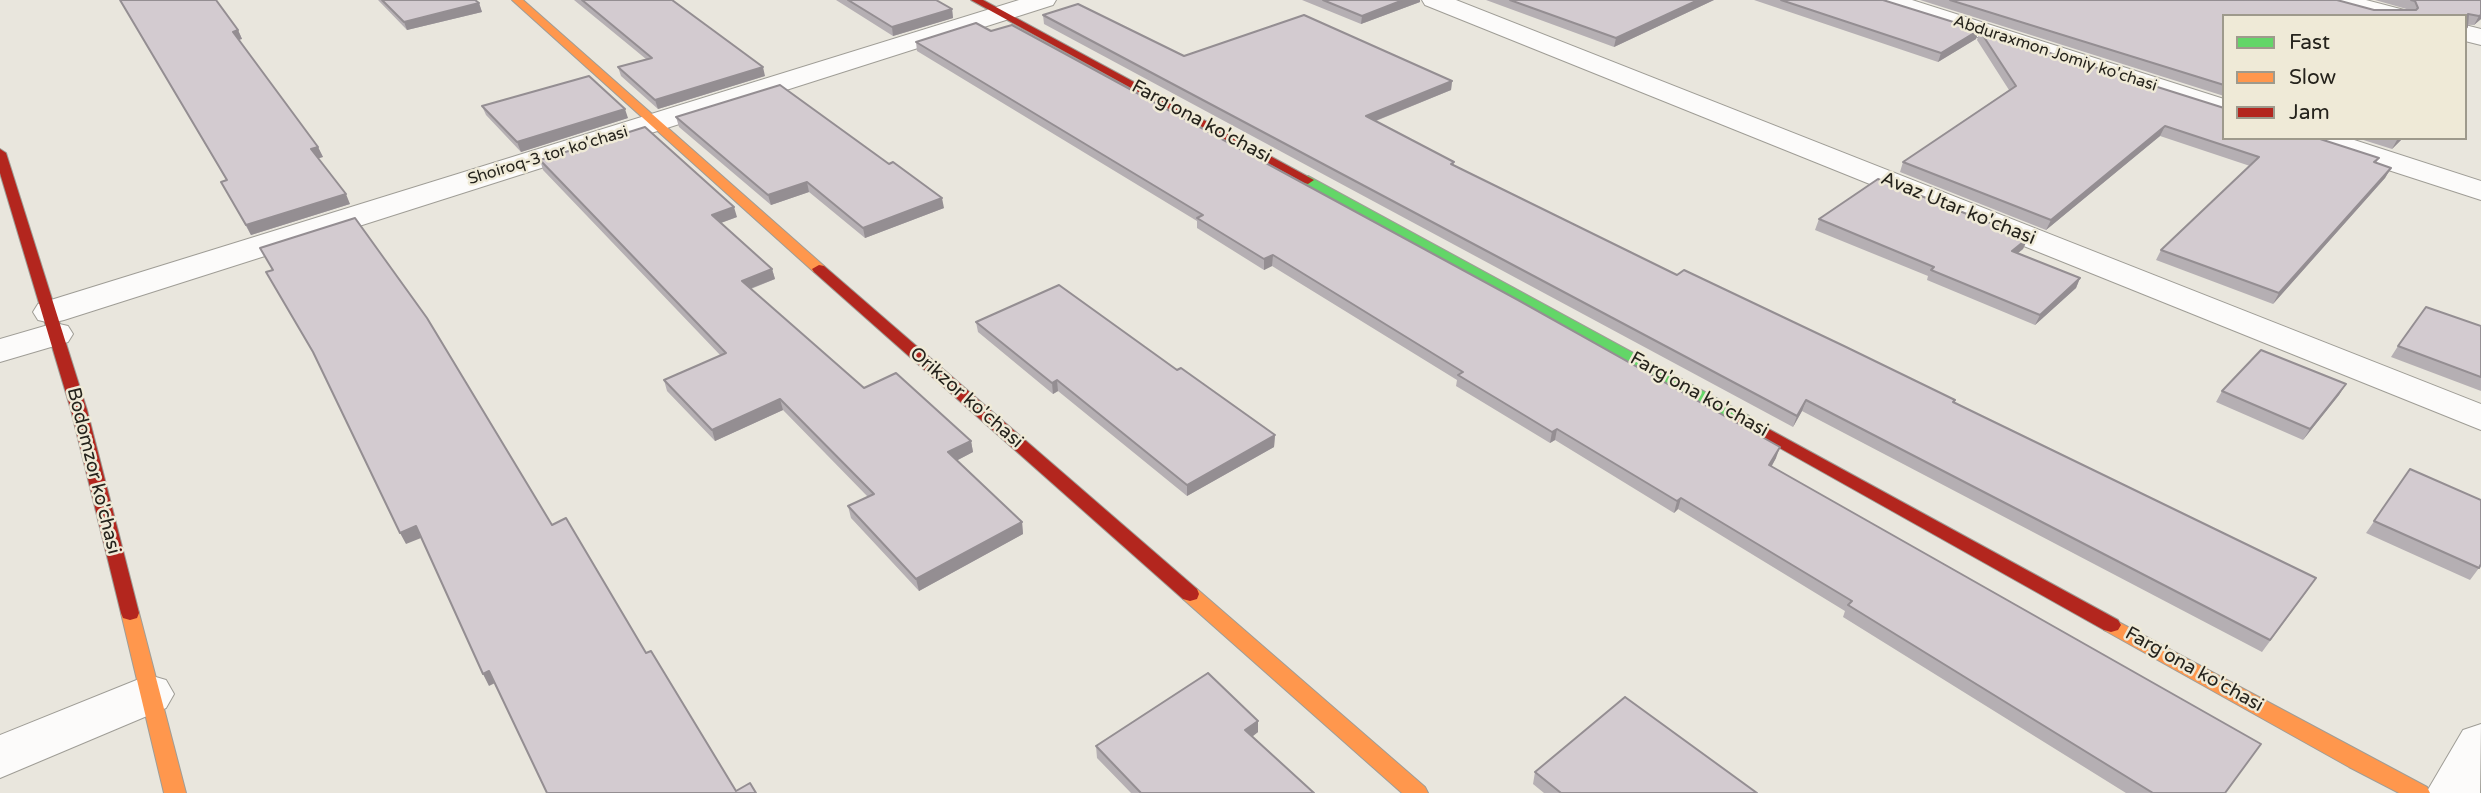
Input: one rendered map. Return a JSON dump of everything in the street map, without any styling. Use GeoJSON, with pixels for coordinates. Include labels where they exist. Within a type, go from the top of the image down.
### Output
{"type":"FeatureCollection","features":[{"type":"Feature","properties":{"kind":"street","name":"Orikzor ko'chasi"},"geometry":{"type":"LineString","coordinates":[[516,0],[1417,793]]}},
{"type":"Feature","properties":{"kind":"street","name":"Shoiroq-3 tor ko'chasi"},"geometry":{"type":"LineString","coordinates":[[0,351],[53,323],[653,123],[988,7],[1044,0]]}},
{"type":"Feature","properties":{"kind":"street","name":"Avaz Utar ko'chasi"},"geometry":{"type":"LineString","coordinates":[[1434,0],[2481,418]]}},
{"type":"Feature","properties":{"kind":"street","name":"Abduraxmon Jomiy ko'chasi"},"geometry":{"type":"LineString","coordinates":[[1887,0],[2222,107]]}},
{"type":"Feature","properties":{"kind":"street"},"geometry":{"type":"LineString","coordinates":[[2339,0],[2392,14]]}},
{"type":"Feature","properties":{"kind":"street","name":"Farg'ona ko'chasi"},"geometry":{"type":"LineString","coordinates":[[988,7],[1530,301],[2344,754],[2419,793]]}},
{"type":"Feature","properties":{"kind":"street"},"geometry":{"type":"LineString","coordinates":[[2324,140],[2481,191]]}},
{"type":"Feature","properties":{"kind":"street","name":"Bodomzor ko'chasi"},"geometry":{"type":"LineString","coordinates":[[0,153],[79,410],[175,793]]}},
{"type":"Feature","properties":{"kind":"street"},"geometry":{"type":"LineString","coordinates":[[0,757],[149,694]]}},
{"type":"Feature","properties":{"kind":"street"},"geometry":{"type":"LineString","coordinates":[[2452,793],[2481,745]]}},
{"type":"Feature","properties":{"kind":"building"},"geometry":{"type":"Polygon","coordinates":[[[120,0],[216,0],[238,30],[233,32],[318,147],[311,149],[346,194],[246,225],[221,182],[227,180],[120,0]]]}},
{"type":"Feature","properties":{"kind":"building"},"geometry":{"type":"Polygon","coordinates":[[[382,0],[475,0],[479,3],[404,22],[382,0]]]}},
{"type":"Feature","properties":{"kind":"building"},"geometry":{"type":"Polygon","coordinates":[[[582,0],[672,0],[763,67],[655,100],[618,67],[652,58],[582,0]]]}},
{"type":"Feature","properties":{"kind":"building"},"geometry":{"type":"Polygon","coordinates":[[[848,0],[936,0],[952,9],[892,27],[848,0]]]}},
{"type":"Feature","properties":{"kind":"building"},"geometry":{"type":"Polygon","coordinates":[[[1323,0],[1403,0],[1362,16],[1323,0]]]}},
{"type":"Feature","properties":{"kind":"building"},"geometry":{"type":"Polygon","coordinates":[[[1510,0],[1698,0],[1616,38],[1510,0]]]}},
{"type":"Feature","properties":{"kind":"building"},"geometry":{"type":"Polygon","coordinates":[[[1781,0],[1883,0],[1979,30],[1941,53],[1781,0]]]}},
{"type":"Feature","properties":{"kind":"building"},"geometry":{"type":"Polygon","coordinates":[[[1950,0],[2337,0],[2374,10],[2416,10],[2418,8],[2415,1],[2411,0],[2481,0],[2481,15],[2468,14],[2467,27],[2467,14],[2222,14],[2222,84],[1950,0]]]}},
{"type":"Feature","properties":{"kind":"building"},"geometry":{"type":"Polygon","coordinates":[[[1078,4],[1184,56],[1304,15],[1452,81],[1366,116],[1454,162],[1451,164],[1677,275],[1684,270],[2316,578],[2270,640],[1806,400],[1797,416],[1043,15],[1078,4]]]}},
{"type":"Feature","properties":{"kind":"building"},"geometry":{"type":"Polygon","coordinates":[[[976,23],[991,31],[1012,25],[1518,300],[1780,447],[1769,465],[2261,744],[2225,793],[2153,793],[1848,605],[1852,601],[1681,498],[1677,501],[1557,429],[1552,432],[1458,375],[1463,372],[1273,255],[1264,259],[1197,218],[1203,215],[916,42],[976,23]]]}},
{"type":"Feature","properties":{"kind":"building"},"geometry":{"type":"Polygon","coordinates":[[[1980,31],[2222,107],[2222,140],[2323,140],[2379,158],[2374,162],[2391,168],[2279,293],[2161,250],[2259,157],[2165,126],[2051,220],[1903,162],[2016,86],[1980,31]]]}},
{"type":"Feature","properties":{"kind":"building"},"geometry":{"type":"Polygon","coordinates":[[[589,76],[625,109],[517,142],[482,106],[589,76]]]}},
{"type":"Feature","properties":{"kind":"building"},"geometry":{"type":"Polygon","coordinates":[[[780,85],[889,164],[893,162],[942,198],[863,228],[807,182],[768,195],[676,117],[780,85]]]}},
{"type":"Feature","properties":{"kind":"building"},"geometry":{"type":"Polygon","coordinates":[[[645,127],[734,207],[712,215],[772,269],[742,281],[864,388],[896,373],[971,441],[948,452],[1022,522],[916,579],[848,506],[874,494],[780,399],[712,430],[664,380],[726,353],[540,160],[645,127]]]}},
{"type":"Feature","properties":{"kind":"building"},"geometry":{"type":"Polygon","coordinates":[[[1878,179],[2028,238],[2012,251],[2080,278],[2040,315],[1931,270],[1934,267],[1819,219],[1878,179]]]}},
{"type":"Feature","properties":{"kind":"building"},"geometry":{"type":"Polygon","coordinates":[[[355,218],[427,318],[552,525],[566,518],[646,653],[651,651],[736,791],[750,783],[756,793],[547,793],[489,671],[483,674],[416,526],[400,533],[313,352],[266,272],[273,270],[260,248],[355,218]]]}},
{"type":"Feature","properties":{"kind":"building"},"geometry":{"type":"Polygon","coordinates":[[[1059,285],[1177,370],[1181,368],[1275,435],[1187,485],[1057,380],[1052,383],[976,322],[1059,285]]]}},
{"type":"Feature","properties":{"kind":"building"},"geometry":{"type":"Polygon","coordinates":[[[2426,307],[2481,326],[2481,377],[2398,346],[2426,307]]]}},
{"type":"Feature","properties":{"kind":"building"},"geometry":{"type":"Polygon","coordinates":[[[2261,350],[2346,384],[2310,429],[2222,391],[2261,350]]]}},
{"type":"Feature","properties":{"kind":"building"},"geometry":{"type":"Polygon","coordinates":[[[2410,469],[2481,500],[2479,568],[2374,521],[2410,469]]]}},
{"type":"Feature","properties":{"kind":"building"},"geometry":{"type":"Polygon","coordinates":[[[1208,673],[1258,721],[1245,730],[1314,793],[1141,793],[1096,746],[1208,673]]]}},
{"type":"Feature","properties":{"kind":"building"},"geometry":{"type":"Polygon","coordinates":[[[1625,697],[1757,793],[1561,793],[1535,772],[1625,697]]]}},
{"type":"Feature","properties":{"kind":"traffic: fast"},"geometry":{"type":"LineString","coordinates":[[1308,180],[1743,420]]}},
{"type":"Feature","properties":{"kind":"traffic: slow"},"geometry":{"type":"LineString","coordinates":[[517,0],[819,269]]}},
{"type":"Feature","properties":{"kind":"traffic: slow"},"geometry":{"type":"LineString","coordinates":[[1190,594],[1417,793]]}},
{"type":"Feature","properties":{"kind":"traffic: slow"},"geometry":{"type":"LineString","coordinates":[[130,613],[175,793]]}},
{"type":"Feature","properties":{"kind":"traffic: slow"},"geometry":{"type":"LineString","coordinates":[[2111,625],[2419,793]]}},
{"type":"Feature","properties":{"kind":"traffic: jam"},"geometry":{"type":"LineString","coordinates":[[976,0],[1308,180]]}},
{"type":"Feature","properties":{"kind":"traffic: jam"},"geometry":{"type":"LineString","coordinates":[[0,153],[79,410],[130,613]]}},
{"type":"Feature","properties":{"kind":"traffic: jam"},"geometry":{"type":"LineString","coordinates":[[819,269],[1190,594]]}},
{"type":"Feature","properties":{"kind":"traffic: jam"},"geometry":{"type":"LineString","coordinates":[[1743,420],[2111,625]]}}]}
